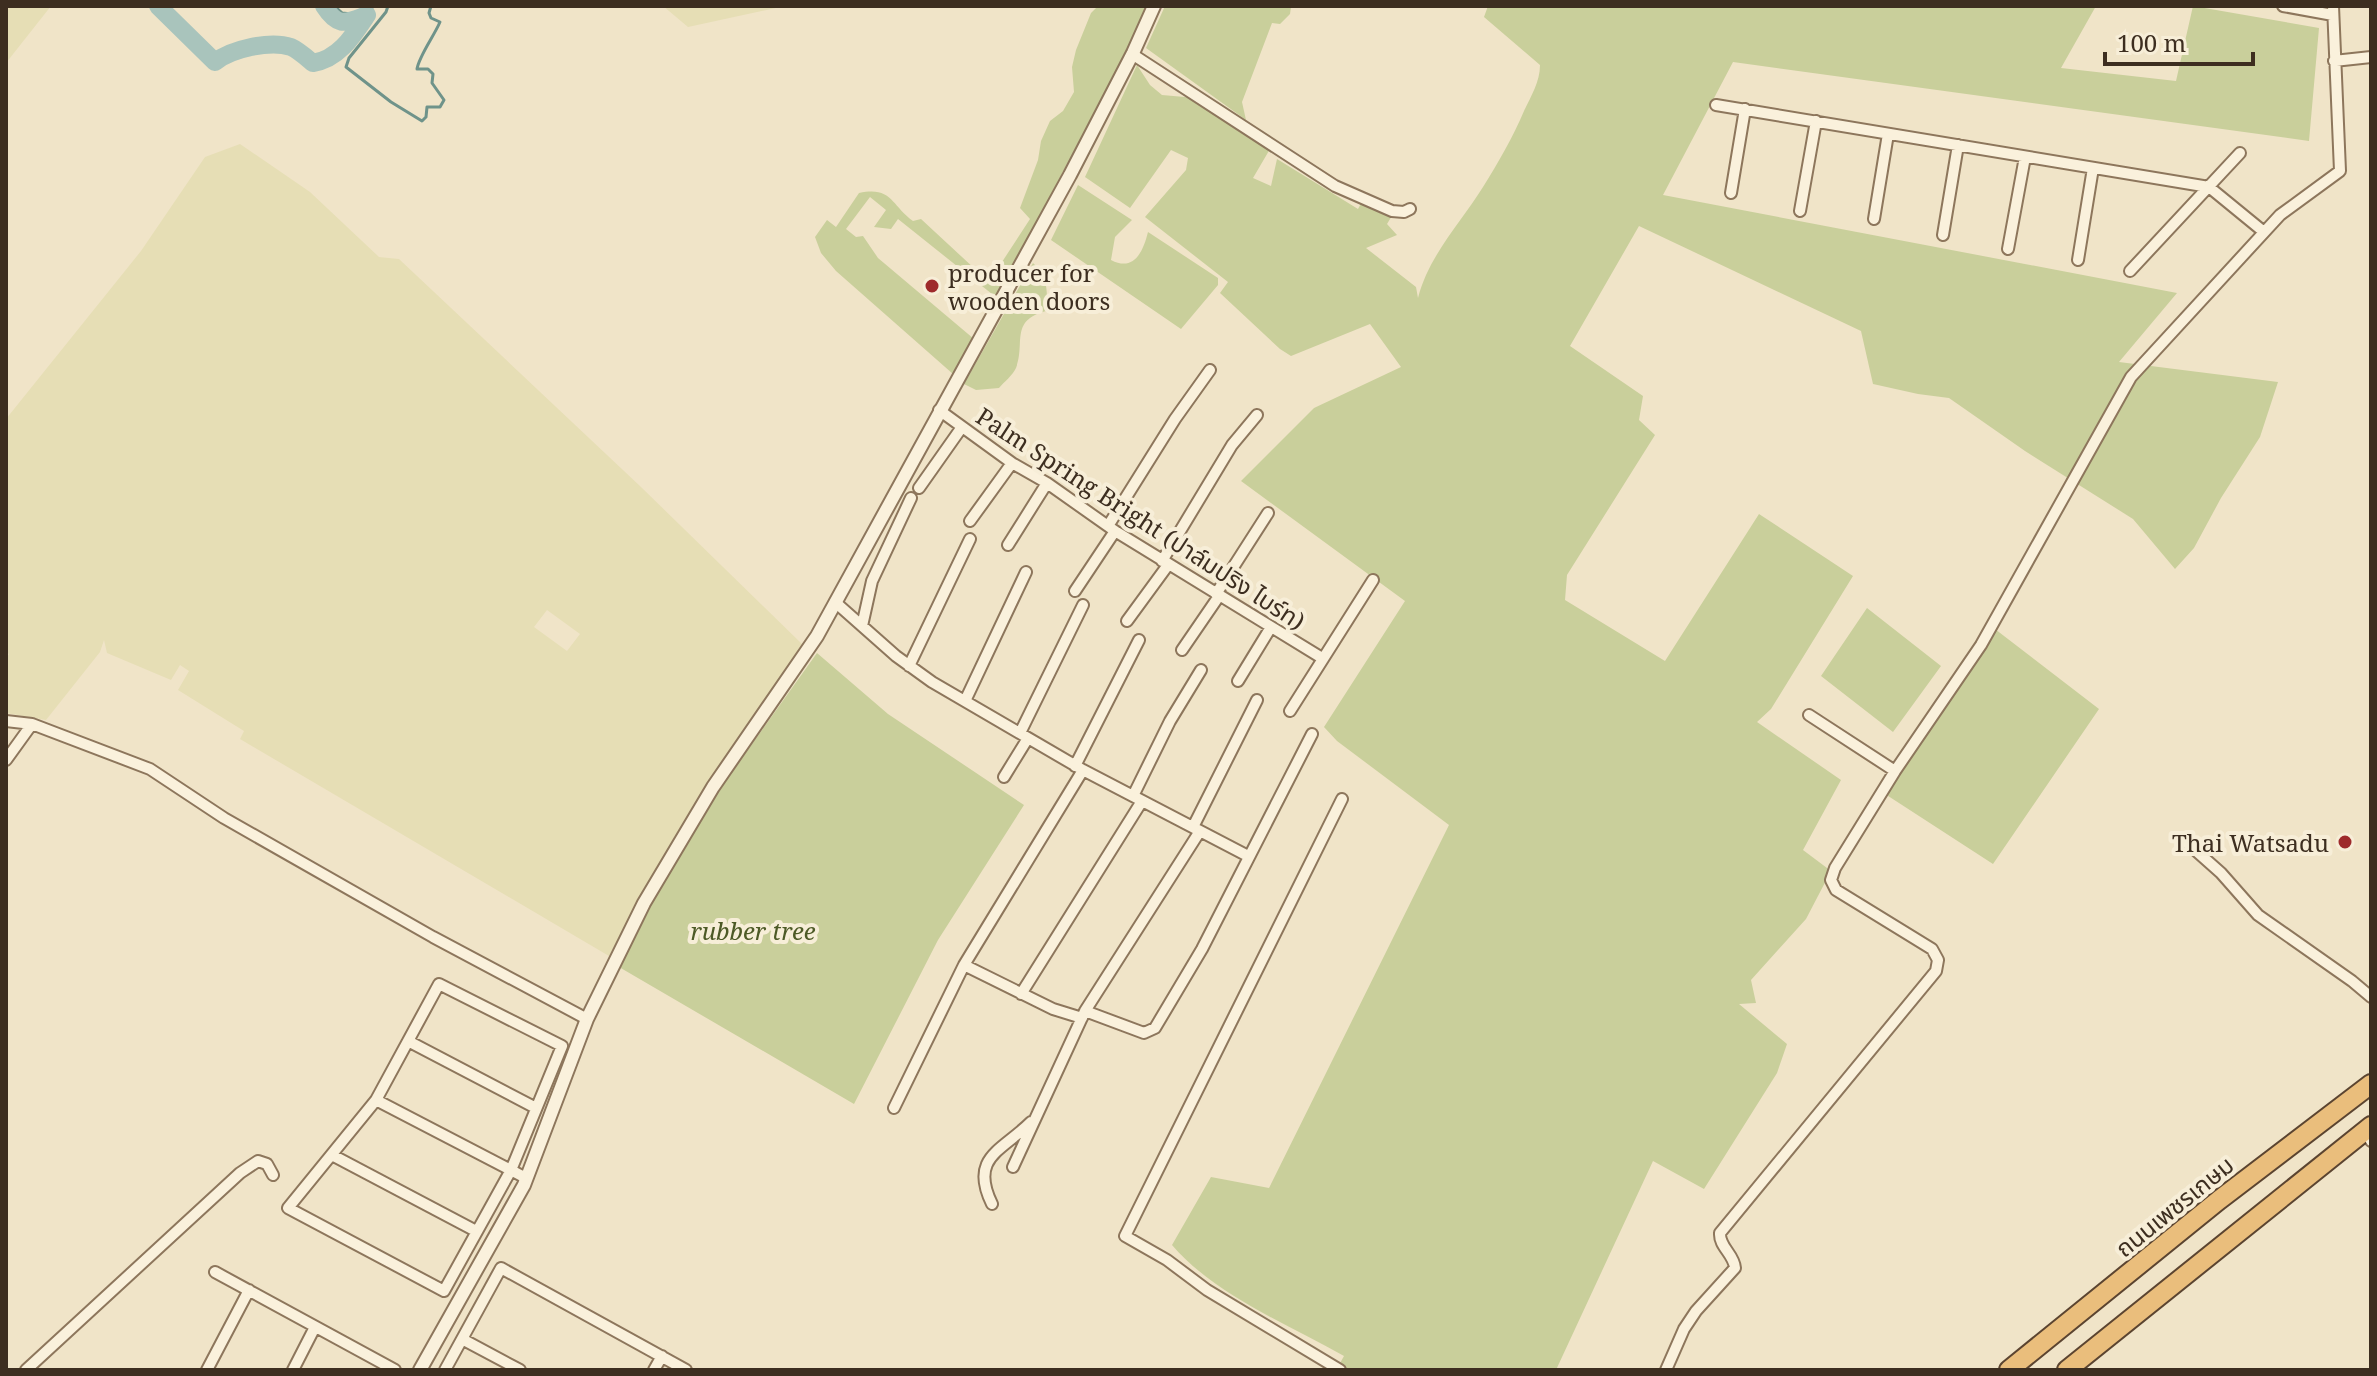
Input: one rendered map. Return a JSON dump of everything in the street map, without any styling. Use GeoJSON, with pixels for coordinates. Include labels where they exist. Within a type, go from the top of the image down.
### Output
{"type":"FeatureCollection","features":[{"type":"Feature","properties":{"kind":"highway","name":"ถนนเพชรเกษม"},"geometry":{"type":"LineString","coordinates":[[2009,1370],[2371,1081]]}},
{"type":"Feature","properties":{"kind":"highway"},"geometry":{"type":"LineString","coordinates":[[2067,1370],[2328,1163],[2371,1136]]}},
{"type":"Feature","properties":{"kind":"street"},"geometry":{"type":"LineString","coordinates":[[420,1370],[526,1178],[587,1019],[644,903],[713,787],[817,636],[1000,304],[1132,54],[1154,6]]}},
{"type":"Feature","properties":{"kind":"street"},"geometry":{"type":"LineString","coordinates":[[1666,1370],[1684,1329],[1696,1311],[1735,1268],[1735,1262],[1719,1241],[1720,1233],[1936,971],[1938,960],[1932,949],[1836,890],[1831,880],[1835,868],[1895,771],[1981,645],[2131,377],[2280,215],[2340,171],[2333,10],[2283,6]]}},
{"type":"Feature","properties":{"kind":"street"},"geometry":{"type":"LineString","coordinates":[[1132,54],[1335,186],[1392,211],[1410,209]]}},
{"type":"Feature","properties":{"kind":"street"},"geometry":{"type":"LineString","coordinates":[[2334,61],[2371,57]]}},
{"type":"Feature","properties":{"kind":"street"},"geometry":{"type":"LineString","coordinates":[[1716,105],[2209,187],[2264,232]]}},
{"type":"Feature","properties":{"kind":"street"},"geometry":{"type":"LineString","coordinates":[[1731,193],[1745,109]]}},
{"type":"Feature","properties":{"kind":"street"},"geometry":{"type":"LineString","coordinates":[[1800,211],[1816,121]]}},
{"type":"Feature","properties":{"kind":"street"},"geometry":{"type":"LineString","coordinates":[[1874,219],[1888,134]]}},
{"type":"Feature","properties":{"kind":"street"},"geometry":{"type":"LineString","coordinates":[[1943,235],[1958,145]]}},
{"type":"Feature","properties":{"kind":"street"},"geometry":{"type":"LineString","coordinates":[[2130,271],[2240,153]]}},
{"type":"Feature","properties":{"kind":"street"},"geometry":{"type":"LineString","coordinates":[[2008,249],[2025,157]]}},
{"type":"Feature","properties":{"kind":"street"},"geometry":{"type":"LineString","coordinates":[[2078,260],[2093,168]]}},
{"type":"Feature","properties":{"kind":"street"},"geometry":{"type":"LineString","coordinates":[[1075,591],[1175,419],[1210,370]]}},
{"type":"Feature","properties":{"kind":"street","name":"Palm Spring Bright (ปาล์มปริง ไบร์ท)"},"geometry":{"type":"LineString","coordinates":[[939,410],[1012,463],[1047,483],[1165,563],[1322,658]]}},
{"type":"Feature","properties":{"kind":"street"},"geometry":{"type":"LineString","coordinates":[[1127,621],[1165,563],[1232,445],[1257,415]]}},
{"type":"Feature","properties":{"kind":"street"},"geometry":{"type":"LineString","coordinates":[[919,488],[962,427]]}},
{"type":"Feature","properties":{"kind":"street"},"geometry":{"type":"LineString","coordinates":[[970,521],[1012,463]]}},
{"type":"Feature","properties":{"kind":"street"},"geometry":{"type":"LineString","coordinates":[[1008,545],[1047,483]]}},
{"type":"Feature","properties":{"kind":"street"},"geometry":{"type":"LineString","coordinates":[[862,626],[872,581],[911,498]]}},
{"type":"Feature","properties":{"kind":"street"},"geometry":{"type":"LineString","coordinates":[[1182,650],[1268,513]]}},
{"type":"Feature","properties":{"kind":"street"},"geometry":{"type":"LineString","coordinates":[[909,666],[970,539]]}},
{"type":"Feature","properties":{"kind":"street"},"geometry":{"type":"LineString","coordinates":[[965,701],[1026,572]]}},
{"type":"Feature","properties":{"kind":"street"},"geometry":{"type":"LineString","coordinates":[[1290,711],[1373,580]]}},
{"type":"Feature","properties":{"kind":"street"},"geometry":{"type":"LineString","coordinates":[[835,602],[909,666],[965,701],[1079,768],[1248,856]]}},
{"type":"Feature","properties":{"kind":"street"},"geometry":{"type":"LineString","coordinates":[[1004,777],[1083,605]]}},
{"type":"Feature","properties":{"kind":"street"},"geometry":{"type":"LineString","coordinates":[[1238,681],[1271,627]]}},
{"type":"Feature","properties":{"kind":"street"},"geometry":{"type":"LineString","coordinates":[[894,1108],[964,965],[1079,768],[1139,640]]}},
{"type":"Feature","properties":{"kind":"street"},"geometry":{"type":"LineString","coordinates":[[1021,994],[1137,798],[1170,721],[1201,670]]}},
{"type":"Feature","properties":{"kind":"street"},"geometry":{"type":"LineString","coordinates":[[1013,1167],[1084,1014],[1196,829],[1257,700]]}},
{"type":"Feature","properties":{"kind":"street"},"geometry":{"type":"LineString","coordinates":[[1809,715],[1895,771]]}},
{"type":"Feature","properties":{"kind":"street"},"geometry":{"type":"LineString","coordinates":[[6,721],[32,724],[150,769],[264,840],[433,937],[587,1019]]}},
{"type":"Feature","properties":{"kind":"street"},"geometry":{"type":"LineString","coordinates":[[6,760],[32,724]]}},
{"type":"Feature","properties":{"kind":"street"},"geometry":{"type":"LineString","coordinates":[[964,965],[1053,1009],[1084,1014],[1144,1033],[1155,1028],[1202,949],[1312,734]]}},
{"type":"Feature","properties":{"kind":"street"},"geometry":{"type":"LineString","coordinates":[[1340,1370],[1232,1306],[1167,1260],[1125,1236],[1342,799]]}},
{"type":"Feature","properties":{"kind":"street"},"geometry":{"type":"LineString","coordinates":[[2185,841],[2221,873],[2258,915],[2371,997]]}},
{"type":"Feature","properties":{"kind":"street"},"geometry":{"type":"LineString","coordinates":[[439,984],[562,1046],[511,1170],[444,1291],[288,1208],[376,1100],[439,984]]}},
{"type":"Feature","properties":{"kind":"street"},"geometry":{"type":"LineString","coordinates":[[408,1041],[536,1108]]}},
{"type":"Feature","properties":{"kind":"street"},"geometry":{"type":"LineString","coordinates":[[376,1100],[526,1178]]}},
{"type":"Feature","properties":{"kind":"street"},"geometry":{"type":"LineString","coordinates":[[992,1204],[984,1186],[985,1168],[998,1151],[1035,1118]]}},
{"type":"Feature","properties":{"kind":"street"},"geometry":{"type":"LineString","coordinates":[[332,1155],[476,1231]]}},
{"type":"Feature","properties":{"kind":"street"},"geometry":{"type":"LineString","coordinates":[[26,1370],[240,1173],[258,1161],[267,1164],[273,1175]]}},
{"type":"Feature","properties":{"kind":"street"},"geometry":{"type":"LineString","coordinates":[[445,1370],[501,1268],[686,1370]]}},
{"type":"Feature","properties":{"kind":"street"},"geometry":{"type":"LineString","coordinates":[[215,1272],[387,1368]]}},
{"type":"Feature","properties":{"kind":"street"},"geometry":{"type":"LineString","coordinates":[[207,1370],[249,1290]]}},
{"type":"Feature","properties":{"kind":"street"},"geometry":{"type":"LineString","coordinates":[[293,1370],[315,1327]]}},
{"type":"Feature","properties":{"kind":"street"},"geometry":{"type":"LineString","coordinates":[[462,1339],[520,1370]]}},
{"type":"Feature","properties":{"kind":"street"},"geometry":{"type":"LineString","coordinates":[[654,1370],[662,1356]]}},
{"type":"Feature","properties":{"kind":"shaded area"},"geometry":{"type":"Polygon","coordinates":[[[6,6],[51,6],[6,63],[6,6]]]}},
{"type":"Feature","properties":{"kind":"shaded area"},"geometry":{"type":"Polygon","coordinates":[[[663,6],[785,6],[688,27],[663,6]]]}},
{"type":"Feature","properties":{"kind":"shaded area"},"geometry":{"type":"Polygon","coordinates":[[[240,144],[310,192],[379,257],[399,259],[802,644],[694,806],[609,956],[240,739],[244,731],[178,690],[189,671],[180,665],[171,680],[107,653],[104,640],[100,652],[46,720],[6,713],[6,659],[9,654],[6,652],[6,419],[141,251],[205,157],[240,144]],[[547,610],[534,627],[567,651],[580,634],[547,610]]]}},
{"type":"Feature","properties":{"kind":"green space"},"geometry":{"type":"Polygon","coordinates":[[[1098,6],[1146,6],[1123,59],[998,294],[992,294],[898,219],[891,229],[874,227],[886,210],[870,197],[846,229],[856,237],[863,236],[878,258],[974,339],[953,374],[836,271],[821,253],[815,237],[827,220],[836,227],[859,193],[878,192],[890,198],[913,221],[921,219],[989,282],[1030,219],[1020,208],[1038,160],[1041,141],[1050,121],[1063,111],[1074,92],[1072,67],[1076,50],[1091,13],[1098,6]]]}},
{"type":"Feature","properties":{"kind":"green space"},"geometry":{"type":"Polygon","coordinates":[[[1165,6],[1291,7],[1290,14],[1280,24],[1272,23],[1242,102],[1246,120],[1146,48],[1165,6]]]}},
{"type":"Feature","properties":{"kind":"green space"},"geometry":{"type":"Polygon","coordinates":[[[1488,6],[2096,6],[2061,68],[2176,81],[2193,6],[2319,28],[2309,141],[1733,62],[1663,195],[2177,293],[2119,362],[2278,382],[2260,437],[2194,548],[2175,569],[2133,519],[2025,451],[1949,398],[1873,384],[1861,331],[1639,226],[1570,346],[1643,396],[1639,420],[1655,435],[1567,575],[1565,600],[1665,661],[1759,514],[1853,576],[1771,709],[1757,722],[1841,780],[1803,850],[1831,871],[1806,919],[1751,980],[1756,1003],[1739,1004],[1787,1044],[1777,1073],[1704,1189],[1653,1161],[1556,1370],[1349,1370],[1339,1365],[1344,1356],[1230,1294],[1189,1263],[1172,1245],[1211,1177],[1269,1188],[1449,825],[1337,741],[1324,727],[1405,601],[1241,481],[1314,408],[1401,367],[1370,324],[1291,356],[1220,293],[1228,282],[1145,217],[1186,170],[1188,158],[1171,150],[1130,208],[1085,177],[1137,65],[1150,85],[1162,95],[1196,98],[1270,149],[1253,178],[1271,186],[1277,159],[1358,209],[1366,194],[1396,209],[1387,224],[1397,235],[1366,248],[1416,287],[1418,298],[1437,254],[1505,150],[1538,77],[1540,65],[1484,17],[1488,6]]]}},
{"type":"Feature","properties":{"kind":"green space"},"geometry":{"type":"Polygon","coordinates":[[[1078,185],[1132,220],[1115,237],[1111,260],[1126,264],[1131,262],[1140,253],[1148,232],[1218,278],[1218,285],[1181,329],[1051,240],[1078,185]]]}},
{"type":"Feature","properties":{"kind":"green space"},"geometry":{"type":"Polygon","coordinates":[[[1033,263],[1042,273],[1046,285],[1046,311],[1034,315],[1023,327],[1015,371],[999,388],[976,390],[964,384],[1033,263]]]}},
{"type":"Feature","properties":{"kind":"green space"},"geometry":{"type":"Polygon","coordinates":[[[1867,608],[1941,666],[1893,732],[1821,676],[1867,608]]]}},
{"type":"Feature","properties":{"kind":"green space"},"geometry":{"type":"Polygon","coordinates":[[[1991,626],[2099,709],[1993,864],[1882,792],[1991,626]]]}},
{"type":"Feature","properties":{"kind":"green space","name":"rubber tree"},"geometry":{"type":"Polygon","coordinates":[[[817,653],[888,714],[1024,805],[938,940],[854,1104],[619,967],[666,875],[722,786],[817,653]]]}},
{"type":"Feature","properties":{"kind":"waterway"},"geometry":{"type":"LineString","coordinates":[[158,6],[215,62],[241,50],[262,45],[291,47],[313,63],[322,61],[338,52],[367,15]]}},
{"type":"Feature","properties":{"kind":"waterway"},"geometry":{"type":"LineString","coordinates":[[324,6],[342,22],[367,15]]}},
{"type":"Feature","properties":{"kind":"waterway"},"geometry":{"type":"LineString","coordinates":[[334,6],[342,13],[362,15],[374,6]]}},
{"type":"Feature","properties":{"kind":"waterway"},"geometry":{"type":"LineString","coordinates":[[388,6],[349,58],[346,67],[391,102],[422,121],[426,117],[427,107],[440,107],[444,100],[432,83],[433,74],[428,69],[417,69],[440,22],[431,18],[431,6]]}},
{"type":"Feature","properties":{"kind":"place","name":"producer for wooden doors"},"geometry":{"type":"Point","coordinates":[932,286]}},
{"type":"Feature","properties":{"kind":"place","name":"Thai Watsadu"},"geometry":{"type":"Point","coordinates":[2345,842]}}]}
